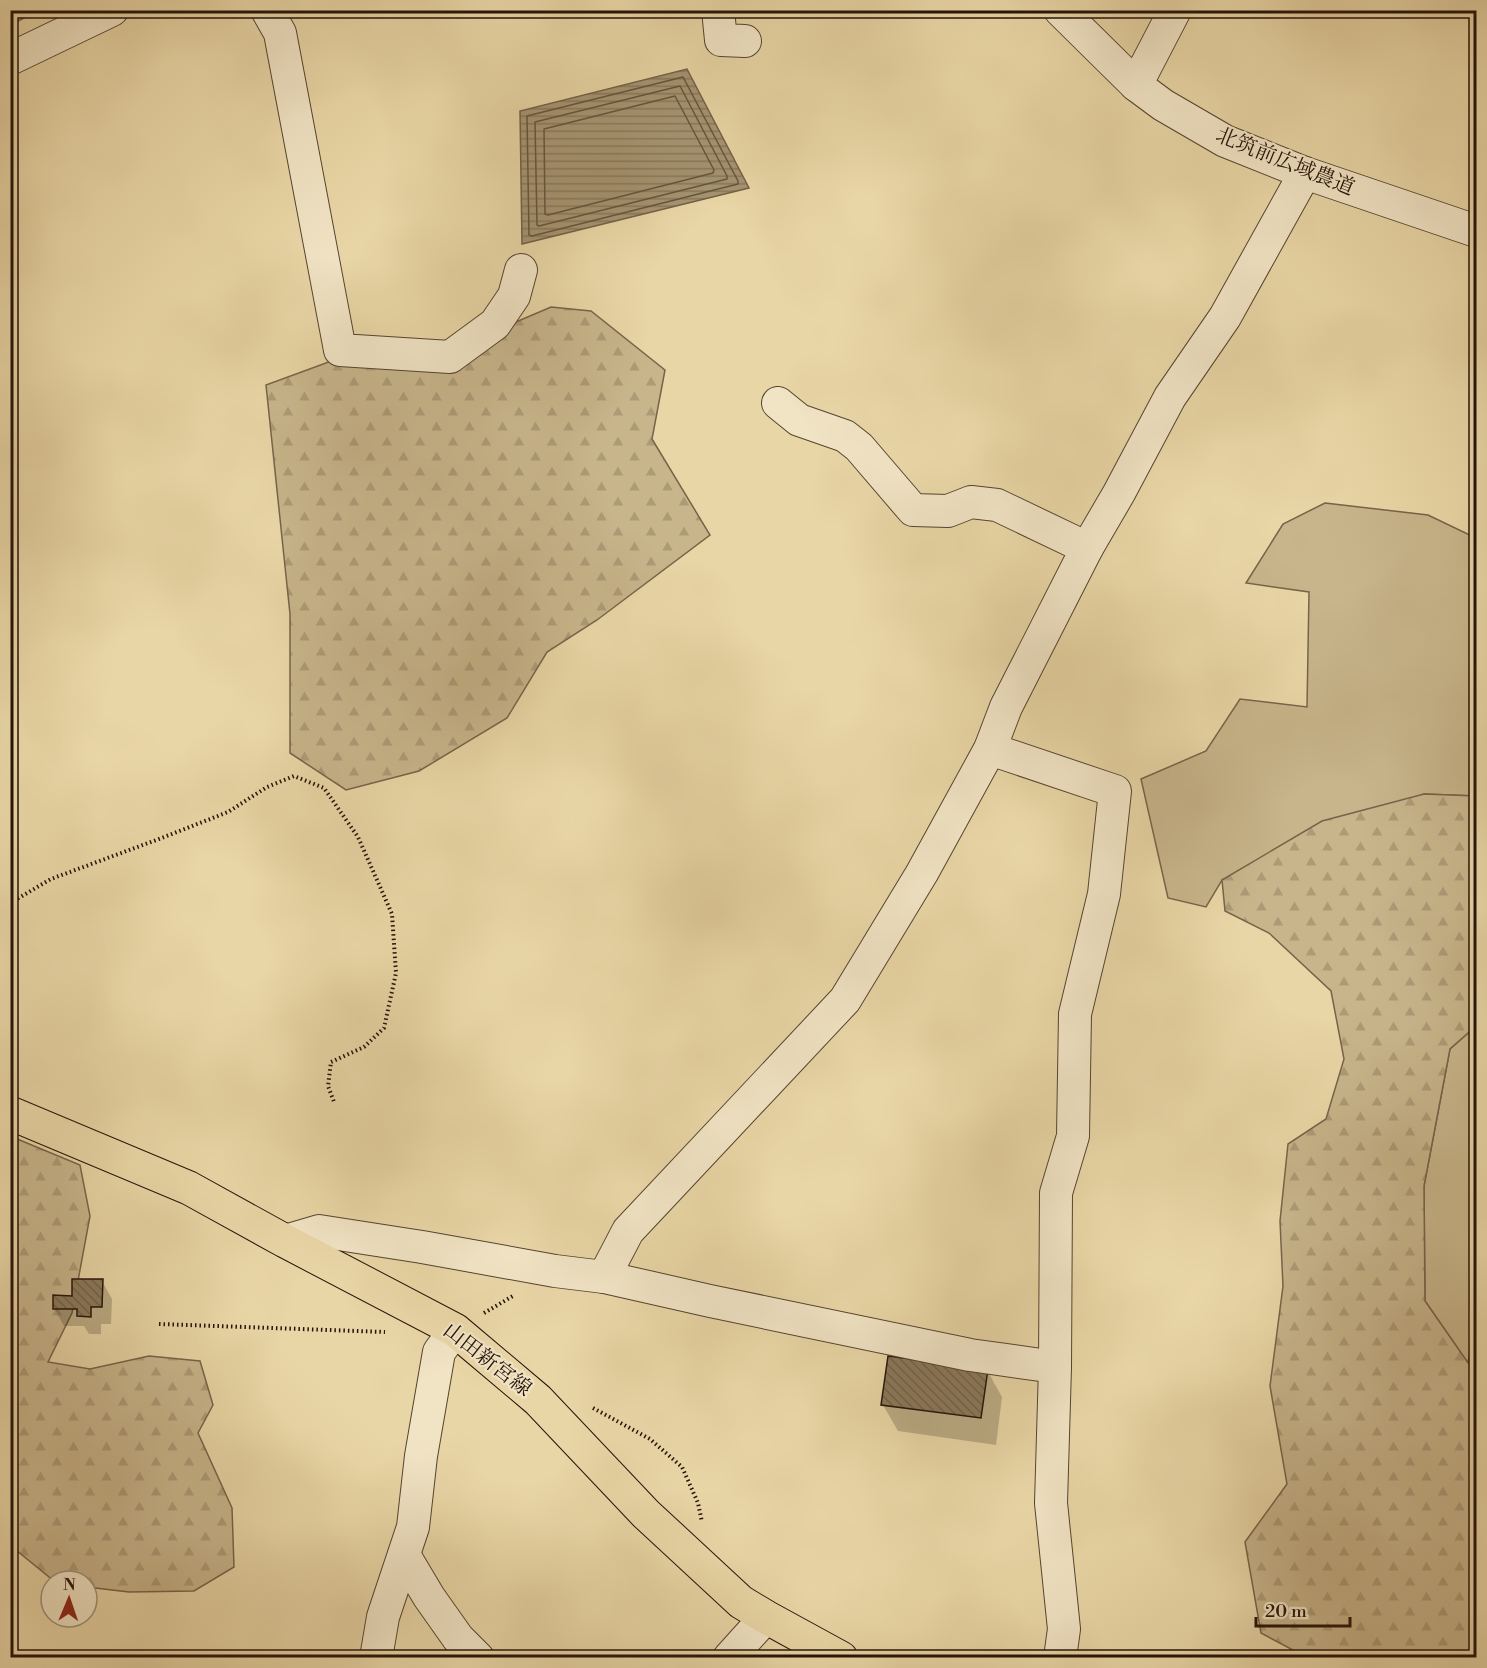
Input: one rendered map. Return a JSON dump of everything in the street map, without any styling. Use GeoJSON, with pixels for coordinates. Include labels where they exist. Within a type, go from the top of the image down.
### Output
{"type":"FeatureCollection","features":[{"type":"Feature","properties":{"kind":"main road","name":"山田新宮線"},"geometry":{"type":"LineString","coordinates":[[10,1113],[189,1188],[455,1330],[538,1400],[646,1514],[741,1602],[841,1658]]}},
{"type":"Feature","properties":{"kind":"street"},"geometry":{"type":"LineString","coordinates":[[10,59],[112,10]]}},
{"type":"Feature","properties":{"kind":"street"},"geometry":{"type":"LineString","coordinates":[[267,10],[280,33],[340,350],[450,357],[495,324],[514,296],[521,270]]}},
{"type":"Feature","properties":{"kind":"street"},"geometry":{"type":"LineString","coordinates":[[718,10],[721,40],[745,41]]}},
{"type":"Feature","properties":{"kind":"street","name":"北筑前広域農道"},"geometry":{"type":"LineString","coordinates":[[1060,10],[1136,85],[1163,105],[1225,141],[1305,173],[1476,231]]}},
{"type":"Feature","properties":{"kind":"street"},"geometry":{"type":"LineString","coordinates":[[1136,85],[1175,10]]}},
{"type":"Feature","properties":{"kind":"street"},"geometry":{"type":"LineString","coordinates":[[604,1277],[628,1231],[845,1000],[922,873],[990,749],[1006,707],[1087,548],[1170,397],[1225,317],[1305,173]]}},
{"type":"Feature","properties":{"kind":"street"},"geometry":{"type":"LineString","coordinates":[[778,403],[800,420],[845,436],[859,447],[913,510],[948,511],[970,502],[997,505],[1087,548]]}},
{"type":"Feature","properties":{"kind":"street"},"geometry":{"type":"LineString","coordinates":[[990,749],[1115,791],[1104,894],[1075,1014],[1073,1136],[1056,1193],[1055,1367],[1051,1503],[1064,1629],[1060,1658]]}},
{"type":"Feature","properties":{"kind":"street"},"geometry":{"type":"LineString","coordinates":[[285,1241],[319,1231],[422,1247],[555,1271],[604,1277],[970,1355],[1055,1367]]}},
{"type":"Feature","properties":{"kind":"street"},"geometry":{"type":"LineString","coordinates":[[376,1658],[383,1617],[413,1527],[421,1456],[439,1352],[455,1330]]}},
{"type":"Feature","properties":{"kind":"street"},"geometry":{"type":"LineString","coordinates":[[404,1555],[429,1597],[458,1638],[478,1658]]}},
{"type":"Feature","properties":{"kind":"street"},"geometry":{"type":"LineString","coordinates":[[729,1658],[766,1617]]}},
{"type":"Feature","properties":{"kind":"path"},"geometry":{"type":"LineString","coordinates":[[10,903],[51,879],[228,812],[267,787],[294,776],[324,788],[358,837],[392,914],[396,973],[384,1028],[364,1047],[331,1062],[328,1086],[334,1102]]}},
{"type":"Feature","properties":{"kind":"path"},"geometry":{"type":"LineString","coordinates":[[455,1330],[555,1271]]}},
{"type":"Feature","properties":{"kind":"path"},"geometry":{"type":"LineString","coordinates":[[159,1324],[386,1332]]}},
{"type":"Feature","properties":{"kind":"path"},"geometry":{"type":"LineString","coordinates":[[591,1407],[650,1439],[682,1467],[698,1503],[707,1546],[707,1570]]}},
{"type":"Feature","properties":{"kind":"green space"},"geometry":{"type":"Polygon","coordinates":[[[11,10],[37,10],[37,11],[11,25],[11,10]]]}},
{"type":"Feature","properties":{"kind":"green space"},"geometry":{"type":"Polygon","coordinates":[[[551,307],[591,311],[665,370],[652,439],[710,535],[597,620],[547,652],[507,718],[419,771],[346,790],[290,753],[290,614],[266,385],[364,349],[453,349],[551,307]]]}},
{"type":"Feature","properties":{"kind":"green space"},"geometry":{"type":"Polygon","coordinates":[[[1325,503],[1428,515],[1476,538],[1476,796],[1424,794],[1222,880],[1206,907],[1168,898],[1141,779],[1206,751],[1240,699],[1307,707],[1309,592],[1246,583],[1283,524],[1325,503]]]}},
{"type":"Feature","properties":{"kind":"green space"},"geometry":{"type":"Polygon","coordinates":[[[1424,794],[1476,796],[1476,1026],[1450,1049],[1424,1186],[1425,1301],[1468,1363],[1476,1367],[1476,1657],[1306,1657],[1261,1633],[1245,1542],[1287,1484],[1270,1386],[1283,1286],[1280,1221],[1288,1144],[1326,1119],[1344,1059],[1331,991],[1269,933],[1225,911],[1222,880],[1322,821],[1424,794]]]}},
{"type":"Feature","properties":{"kind":"green space"},"geometry":{"type":"Polygon","coordinates":[[[1476,1026],[1476,1311],[1468,1363],[1425,1301],[1424,1186],[1450,1049],[1476,1026]]]}},
{"type":"Feature","properties":{"kind":"green space"},"geometry":{"type":"Polygon","coordinates":[[[10,1136],[80,1165],[90,1216],[72,1313],[48,1362],[90,1369],[149,1356],[200,1361],[213,1405],[198,1433],[232,1508],[234,1567],[194,1591],[129,1592],[99,1588],[99,1569],[39,1569],[11,1546],[10,1136]]]}},
{"type":"Feature","properties":{"kind":"water"},"geometry":{"type":"Polygon","coordinates":[[[687,69],[749,188],[522,244],[520,111],[687,69]]]}},
{"type":"Feature","properties":{"kind":"building"},"geometry":{"type":"Polygon","coordinates":[[[72,1279],[103,1279],[102,1307],[91,1307],[91,1317],[77,1316],[77,1309],[53,1309],[53,1295],[72,1296],[72,1279]]]}},
{"type":"Feature","properties":{"kind":"building"},"geometry":{"type":"Polygon","coordinates":[[[888,1356],[988,1369],[981,1418],[881,1405],[888,1356]]]}}]}
